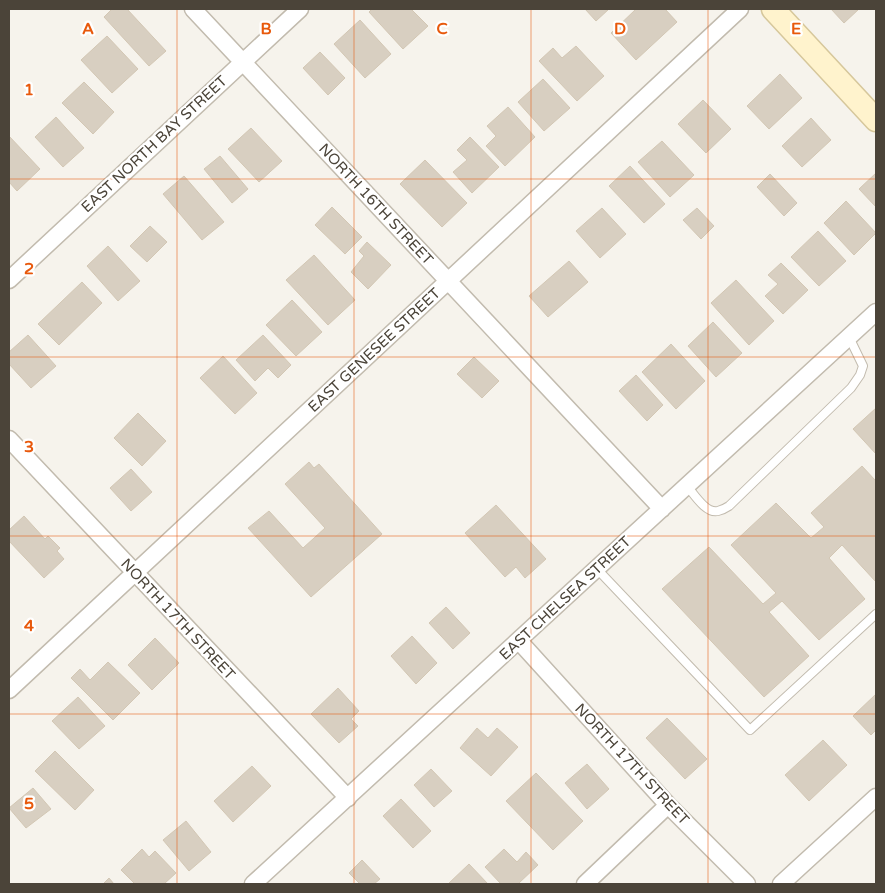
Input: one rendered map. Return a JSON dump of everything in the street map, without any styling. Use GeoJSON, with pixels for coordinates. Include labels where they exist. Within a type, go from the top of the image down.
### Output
{"type":"FeatureCollection","features":[{"type":"Feature","properties":{"kind":"street","name":"NORTH 16TH STREET"},"geometry":{"type":"LineString","coordinates":[[193,9],[662,509]]}},
{"type":"Feature","properties":{"kind":"street","name":"EAST NORTH BAY STREET"},"geometry":{"type":"LineString","coordinates":[[9,280],[300,9]]}},
{"type":"Feature","properties":{"kind":"street","name":"EAST GENESEE STREET"},"geometry":{"type":"LineString","coordinates":[[9,690],[740,9]]}},
{"type":"Feature","properties":{"kind":"street"},"geometry":{"type":"LineString","coordinates":[[773,9],[876,120]]}},
{"type":"Feature","properties":{"kind":"street","name":"EAST CHELSEA STREET"},"geometry":{"type":"LineString","coordinates":[[253,884],[876,312]]}},
{"type":"Feature","properties":{"kind":"street","name":"NORTH 17TH STREET"},"geometry":{"type":"LineString","coordinates":[[9,439],[348,798]]}},
{"type":"Feature","properties":{"kind":"street","name":"NORTH 17TH STREET"},"geometry":{"type":"LineString","coordinates":[[519,641],[668,805],[747,884]]}},
{"type":"Feature","properties":{"kind":"street"},"geometry":{"type":"LineString","coordinates":[[781,884],[876,797]]}},
{"type":"Feature","properties":{"kind":"street"},"geometry":{"type":"LineString","coordinates":[[585,884],[668,805]]}},
{"type":"Feature","properties":{"kind":"lane"},"geometry":{"type":"LineString","coordinates":[[687,486],[704,506],[711,511],[717,512],[729,506],[851,388],[860,375],[863,366],[849,337]]}},
{"type":"Feature","properties":{"kind":"lane"},"geometry":{"type":"LineString","coordinates":[[597,568],[750,730],[876,614]]}},
{"type":"Feature","properties":{"kind":"building"},"geometry":{"type":"Polygon","coordinates":[[[112,9],[127,9],[166,51],[149,66],[104,17],[112,9]]]}},
{"type":"Feature","properties":{"kind":"building"},"geometry":{"type":"Polygon","coordinates":[[[372,9],[411,9],[428,26],[403,49],[369,12],[372,9]]]}},
{"type":"Feature","properties":{"kind":"building"},"geometry":{"type":"Polygon","coordinates":[[[585,9],[609,9],[596,21],[585,9]]]}},
{"type":"Feature","properties":{"kind":"building"},"geometry":{"type":"Polygon","coordinates":[[[636,9],[665,9],[677,22],[636,60],[611,33],[636,9]]]}},
{"type":"Feature","properties":{"kind":"building"},"geometry":{"type":"Polygon","coordinates":[[[831,9],[859,9],[844,23],[831,9]]]}},
{"type":"Feature","properties":{"kind":"building"},"geometry":{"type":"Polygon","coordinates":[[[360,20],[391,54],[365,78],[334,44],[360,20]]]}},
{"type":"Feature","properties":{"kind":"building"},"geometry":{"type":"Polygon","coordinates":[[[107,36],[138,69],[112,93],[81,60],[107,36]]]}},
{"type":"Feature","properties":{"kind":"building"},"geometry":{"type":"Polygon","coordinates":[[[576,46],[604,76],[577,101],[539,61],[553,48],[562,58],[576,46]]]}},
{"type":"Feature","properties":{"kind":"building"},"geometry":{"type":"Polygon","coordinates":[[[320,52],[345,78],[328,95],[303,68],[320,52]]]}},
{"type":"Feature","properties":{"kind":"building"},"geometry":{"type":"Polygon","coordinates":[[[780,74],[802,98],[769,129],[747,106],[780,74]]]}},
{"type":"Feature","properties":{"kind":"building"},"geometry":{"type":"Polygon","coordinates":[[[543,79],[570,108],[544,131],[518,102],[543,79]]]}},
{"type":"Feature","properties":{"kind":"building"},"geometry":{"type":"Polygon","coordinates":[[[84,82],[114,112],[93,134],[62,103],[84,82]]]}},
{"type":"Feature","properties":{"kind":"building"},"geometry":{"type":"Polygon","coordinates":[[[703,100],[731,129],[706,153],[678,124],[703,100]]]}},
{"type":"Feature","properties":{"kind":"building"},"geometry":{"type":"Polygon","coordinates":[[[508,107],[535,137],[505,166],[486,146],[496,136],[487,126],[508,107]]]}},
{"type":"Feature","properties":{"kind":"building"},"geometry":{"type":"Polygon","coordinates":[[[56,117],[84,148],[63,167],[35,137],[56,117]]]}},
{"type":"Feature","properties":{"kind":"building"},"geometry":{"type":"Polygon","coordinates":[[[811,118],[831,140],[802,167],[782,146],[811,118]]]}},
{"type":"Feature","properties":{"kind":"building"},"geometry":{"type":"Polygon","coordinates":[[[251,128],[282,161],[259,182],[228,149],[251,128]]]}},
{"type":"Feature","properties":{"kind":"building"},"geometry":{"type":"Polygon","coordinates":[[[9,136],[40,169],[17,191],[9,182],[9,136]]]}},
{"type":"Feature","properties":{"kind":"building"},"geometry":{"type":"Polygon","coordinates":[[[470,137],[499,167],[472,193],[453,172],[467,160],[457,150],[470,137]]]}},
{"type":"Feature","properties":{"kind":"building"},"geometry":{"type":"Polygon","coordinates":[[[662,141],[694,175],[670,197],[638,162],[662,141]]]}},
{"type":"Feature","properties":{"kind":"building"},"geometry":{"type":"Polygon","coordinates":[[[220,156],[248,189],[232,203],[204,169],[220,156]]]}},
{"type":"Feature","properties":{"kind":"building"},"geometry":{"type":"Polygon","coordinates":[[[425,160],[467,203],[442,227],[400,184],[425,160]]]}},
{"type":"Feature","properties":{"kind":"building"},"geometry":{"type":"Polygon","coordinates":[[[630,166],[665,204],[644,223],[609,186],[630,166]]]}},
{"type":"Feature","properties":{"kind":"building"},"geometry":{"type":"Polygon","coordinates":[[[876,173],[876,207],[859,189],[876,173]]]}},
{"type":"Feature","properties":{"kind":"building"},"geometry":{"type":"Polygon","coordinates":[[[770,174],[797,203],[784,216],[757,187],[770,174]]]}},
{"type":"Feature","properties":{"kind":"building"},"geometry":{"type":"Polygon","coordinates":[[[184,176],[224,222],[202,240],[163,194],[184,176]]]}},
{"type":"Feature","properties":{"kind":"building"},"geometry":{"type":"Polygon","coordinates":[[[846,201],[876,233],[854,255],[824,223],[846,201]]]}},
{"type":"Feature","properties":{"kind":"building"},"geometry":{"type":"Polygon","coordinates":[[[332,207],[362,237],[345,254],[315,225],[332,207]]]}},
{"type":"Feature","properties":{"kind":"building"},"geometry":{"type":"Polygon","coordinates":[[[602,208],[626,234],[600,258],[576,231],[602,208]]]}},
{"type":"Feature","properties":{"kind":"building"},"geometry":{"type":"Polygon","coordinates":[[[697,208],[714,226],[701,239],[683,220],[697,208]]]}},
{"type":"Feature","properties":{"kind":"building"},"geometry":{"type":"Polygon","coordinates":[[[150,226],[167,242],[147,262],[130,246],[150,226]]]}},
{"type":"Feature","properties":{"kind":"building"},"geometry":{"type":"Polygon","coordinates":[[[818,231],[846,261],[819,286],[791,257],[818,231]]]}},
{"type":"Feature","properties":{"kind":"building"},"geometry":{"type":"Polygon","coordinates":[[[367,242],[391,265],[368,289],[351,272],[364,256],[359,251],[367,242]]]}},
{"type":"Feature","properties":{"kind":"building"},"geometry":{"type":"Polygon","coordinates":[[[108,246],[140,281],[118,301],[87,266],[108,246]]]}},
{"type":"Feature","properties":{"kind":"building"},"geometry":{"type":"Polygon","coordinates":[[[314,255],[355,300],[328,325],[286,280],[314,255]]]}},
{"type":"Feature","properties":{"kind":"building"},"geometry":{"type":"Polygon","coordinates":[[[569,261],[588,282],[548,317],[529,296],[569,261]]]}},
{"type":"Feature","properties":{"kind":"building"},"geometry":{"type":"Polygon","coordinates":[[[781,263],[808,290],[783,314],[765,296],[778,284],[768,275],[781,263]]]}},
{"type":"Feature","properties":{"kind":"building"},"geometry":{"type":"Polygon","coordinates":[[[736,280],[774,321],[749,345],[711,303],[736,280]]]}},
{"type":"Feature","properties":{"kind":"building"},"geometry":{"type":"Polygon","coordinates":[[[82,282],[102,303],[59,345],[38,324],[82,282]]]}},
{"type":"Feature","properties":{"kind":"building"},"geometry":{"type":"Polygon","coordinates":[[[292,300],[322,332],[296,356],[266,325],[292,300]]]}},
{"type":"Feature","properties":{"kind":"building"},"geometry":{"type":"Polygon","coordinates":[[[713,322],[742,353],[716,377],[688,346],[713,322]]]}},
{"type":"Feature","properties":{"kind":"building"},"geometry":{"type":"Polygon","coordinates":[[[28,335],[56,366],[31,388],[9,364],[9,352],[28,335]]]}},
{"type":"Feature","properties":{"kind":"building"},"geometry":{"type":"Polygon","coordinates":[[[263,335],[291,365],[278,378],[268,368],[255,381],[236,360],[263,335]]]}},
{"type":"Feature","properties":{"kind":"building"},"geometry":{"type":"Polygon","coordinates":[[[671,344],[705,381],[676,409],[642,372],[671,344]]]}},
{"type":"Feature","properties":{"kind":"building"},"geometry":{"type":"Polygon","coordinates":[[[223,356],[257,393],[235,414],[200,378],[223,356]]]}},
{"type":"Feature","properties":{"kind":"building"},"geometry":{"type":"Polygon","coordinates":[[[474,357],[499,381],[482,398],[457,374],[474,357]]]}},
{"type":"Feature","properties":{"kind":"building"},"geometry":{"type":"Polygon","coordinates":[[[636,375],[663,405],[647,421],[619,391],[636,375]]]}},
{"type":"Feature","properties":{"kind":"building"},"geometry":{"type":"Polygon","coordinates":[[[876,408],[876,454],[853,429],[876,408]]]}},
{"type":"Feature","properties":{"kind":"building"},"geometry":{"type":"Polygon","coordinates":[[[138,413],[166,441],[142,466],[114,438],[138,413]]]}},
{"type":"Feature","properties":{"kind":"building"},"geometry":{"type":"Polygon","coordinates":[[[309,462],[314,468],[319,464],[382,534],[311,597],[248,528],[269,511],[303,548],[325,528],[285,484],[309,462]]]}},
{"type":"Feature","properties":{"kind":"building"},"geometry":{"type":"Polygon","coordinates":[[[862,466],[876,479],[876,582],[842,545],[829,558],[865,599],[819,640],[782,601],[769,612],[809,656],[764,697],[662,589],[709,547],[763,604],[776,593],[731,545],[776,503],[811,538],[824,527],[811,513],[862,466]]]}},
{"type":"Feature","properties":{"kind":"building"},"geometry":{"type":"Polygon","coordinates":[[[131,469],[152,492],[131,511],[110,488],[131,469]]]}},
{"type":"Feature","properties":{"kind":"building"},"geometry":{"type":"Polygon","coordinates":[[[496,505],[546,559],[525,578],[516,567],[505,577],[465,533],[496,505]]]}},
{"type":"Feature","properties":{"kind":"building"},"geometry":{"type":"Polygon","coordinates":[[[24,516],[45,539],[48,536],[60,548],[57,551],[64,559],[44,578],[9,541],[9,530],[24,516]]]}},
{"type":"Feature","properties":{"kind":"building"},"geometry":{"type":"Polygon","coordinates":[[[446,607],[470,633],[453,649],[429,623],[446,607]]]}},
{"type":"Feature","properties":{"kind":"building"},"geometry":{"type":"Polygon","coordinates":[[[412,636],[437,663],[416,684],[391,656],[412,636]]]}},
{"type":"Feature","properties":{"kind":"building"},"geometry":{"type":"Polygon","coordinates":[[[155,638],[179,663],[152,690],[128,665],[155,638]]]}},
{"type":"Feature","properties":{"kind":"building"},"geometry":{"type":"Polygon","coordinates":[[[108,662],[140,693],[113,720],[71,678],[80,669],[90,680],[108,662]]]}},
{"type":"Feature","properties":{"kind":"building"},"geometry":{"type":"Polygon","coordinates":[[[338,688],[359,711],[351,719],[358,726],[339,743],[311,714],[338,688]]]}},
{"type":"Feature","properties":{"kind":"building"},"geometry":{"type":"Polygon","coordinates":[[[876,694],[876,730],[871,735],[853,716],[876,694]]]}},
{"type":"Feature","properties":{"kind":"building"},"geometry":{"type":"Polygon","coordinates":[[[78,697],[105,726],[79,749],[52,721],[78,697]]]}},
{"type":"Feature","properties":{"kind":"building"},"geometry":{"type":"Polygon","coordinates":[[[667,718],[707,759],[685,779],[646,738],[667,718]]]}},
{"type":"Feature","properties":{"kind":"building"},"geometry":{"type":"Polygon","coordinates":[[[477,728],[488,738],[497,728],[518,747],[491,776],[460,748],[477,728]]]}},
{"type":"Feature","properties":{"kind":"building"},"geometry":{"type":"Polygon","coordinates":[[[823,740],[847,765],[809,801],[785,775],[823,740]]]}},
{"type":"Feature","properties":{"kind":"building"},"geometry":{"type":"Polygon","coordinates":[[[55,751],[94,790],[75,810],[35,771],[55,751]]]}},
{"type":"Feature","properties":{"kind":"building"},"geometry":{"type":"Polygon","coordinates":[[[587,764],[609,789],[587,809],[565,783],[587,764]]]}},
{"type":"Feature","properties":{"kind":"building"},"geometry":{"type":"Polygon","coordinates":[[[252,766],[271,786],[233,822],[214,801],[252,766]]]}},
{"type":"Feature","properties":{"kind":"building"},"geometry":{"type":"Polygon","coordinates":[[[431,769],[452,791],[434,807],[414,785],[431,769]]]}},
{"type":"Feature","properties":{"kind":"building"},"geometry":{"type":"Polygon","coordinates":[[[536,773],[583,821],[553,850],[506,801],[536,773]]]}},
{"type":"Feature","properties":{"kind":"building"},"geometry":{"type":"Polygon","coordinates":[[[33,788],[51,809],[26,828],[9,808],[33,788]]]}},
{"type":"Feature","properties":{"kind":"building"},"geometry":{"type":"Polygon","coordinates":[[[401,799],[431,831],[413,848],[383,816],[401,799]]]}},
{"type":"Feature","properties":{"kind":"building"},"geometry":{"type":"Polygon","coordinates":[[[186,821],[211,852],[189,871],[163,840],[186,821]]]}},
{"type":"Feature","properties":{"kind":"building"},"geometry":{"type":"Polygon","coordinates":[[[142,849],[149,857],[155,851],[176,873],[164,884],[135,884],[121,870],[142,849]]]}},
{"type":"Feature","properties":{"kind":"building"},"geometry":{"type":"Polygon","coordinates":[[[504,849],[517,862],[526,852],[538,865],[518,884],[501,884],[485,867],[504,849]]]}},
{"type":"Feature","properties":{"kind":"building"},"geometry":{"type":"Polygon","coordinates":[[[362,860],[380,879],[374,884],[360,884],[349,873],[362,860]]]}},
{"type":"Feature","properties":{"kind":"building"},"geometry":{"type":"Polygon","coordinates":[[[469,864],[488,884],[448,884],[469,864]]]}},
{"type":"Feature","properties":{"kind":"building"},"geometry":{"type":"Polygon","coordinates":[[[109,878],[114,884],[103,884],[109,878]]]}}]}
